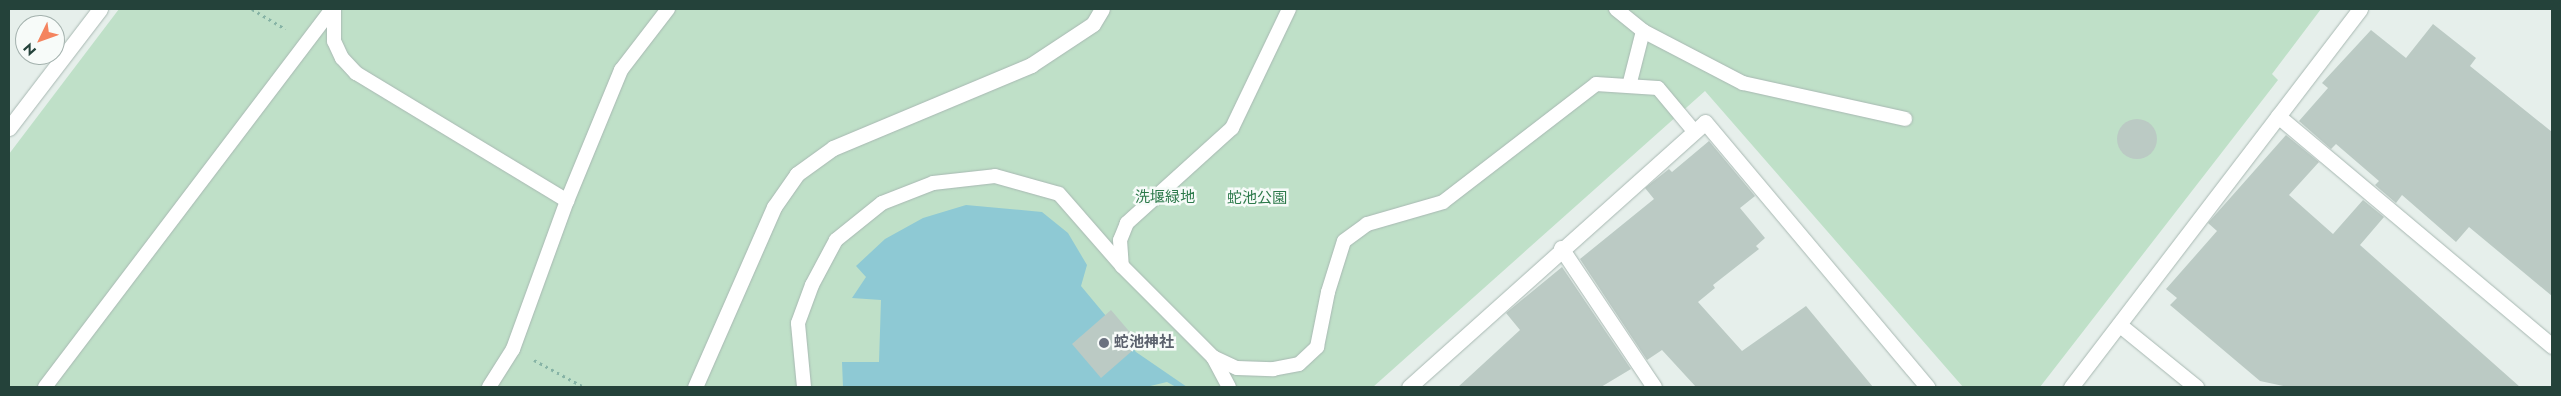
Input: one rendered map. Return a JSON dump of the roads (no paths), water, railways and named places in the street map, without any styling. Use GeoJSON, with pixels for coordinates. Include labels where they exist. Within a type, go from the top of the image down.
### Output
{"type":"FeatureCollection","features":[{"type":"Feature","properties":{"kind":"street"},"geometry":{"type":"LineString","coordinates":[[9,128],[100,9]]}},
{"type":"Feature","properties":{"kind":"street"},"geometry":{"type":"LineString","coordinates":[[695,387],[774,207],[796,174],[833,148],[1031,65],[1093,24],[1102,9]]}},
{"type":"Feature","properties":{"kind":"street"},"geometry":{"type":"LineString","coordinates":[[2071,387],[2121,326],[2360,9]]}},
{"type":"Feature","properties":{"kind":"street"},"geometry":{"type":"LineString","coordinates":[[2278,116],[2552,346]]}},
{"type":"Feature","properties":{"kind":"street"},"geometry":{"type":"LineString","coordinates":[[1408,387],[1561,248],[1705,122],[1926,387]]}},
{"type":"Feature","properties":{"kind":"street"},"geometry":{"type":"LineString","coordinates":[[1561,248],[1654,387]]}},
{"type":"Feature","properties":{"kind":"street"},"geometry":{"type":"LineString","coordinates":[[2121,326],[2196,387]]}},
{"type":"Feature","properties":{"kind":"lane"},"geometry":{"type":"LineString","coordinates":[[45,387],[333,9]]}},
{"type":"Feature","properties":{"kind":"lane"},"geometry":{"type":"LineString","coordinates":[[333,9],[331,24],[334,41],[342,58],[356,73],[567,200]]}},
{"type":"Feature","properties":{"kind":"lane"},"geometry":{"type":"LineString","coordinates":[[489,387],[513,349],[567,200],[621,70],[668,9]]}},
{"type":"Feature","properties":{"kind":"lane"},"geometry":{"type":"LineString","coordinates":[[1122,266],[1120,240],[1127,223],[1232,128],[1289,9]]}},
{"type":"Feature","properties":{"kind":"lane"},"geometry":{"type":"LineString","coordinates":[[1616,9],[1643,31],[1744,84],[1905,119]]}},
{"type":"Feature","properties":{"kind":"lane"},"geometry":{"type":"LineString","coordinates":[[1629,86],[1643,31]]}},
{"type":"Feature","properties":{"kind":"lane"},"geometry":{"type":"LineString","coordinates":[[1213,357],[1236,368],[1273,369],[1299,364],[1317,347],[1328,292],[1344,241],[1367,224],[1443,202],[1596,84],[1658,88],[1694,131]]}},
{"type":"Feature","properties":{"kind":"lane"},"geometry":{"type":"LineString","coordinates":[[804,387],[798,323],[812,285],[836,240],[882,203],[933,183],[995,176],[1059,194],[1122,266],[1213,357],[1228,387]]}},
{"type":"Feature","properties":{"kind":"water"},"geometry":{"type":"Polygon","coordinates":[[[966,205],[1042,212],[1068,233],[1087,265],[1081,286],[1136,352],[1187,387],[1176,387],[1167,382],[1146,387],[843,387],[842,362],[879,362],[881,300],[852,298],[866,277],[856,266],[885,239],[923,218],[966,205]]]}},
{"type":"Feature","properties":{"kind":"place","name":"蛇池神社"},"geometry":{"type":"Point","coordinates":[1104,343]}},
{"type":"Feature","properties":{"kind":"park label","name":"洗堰緑地"},"geometry":{"type":"Point","coordinates":[1165,198]}},
{"type":"Feature","properties":{"kind":"park label","name":"蛇池公園"},"geometry":{"type":"Point","coordinates":[1257,199]}}]}
